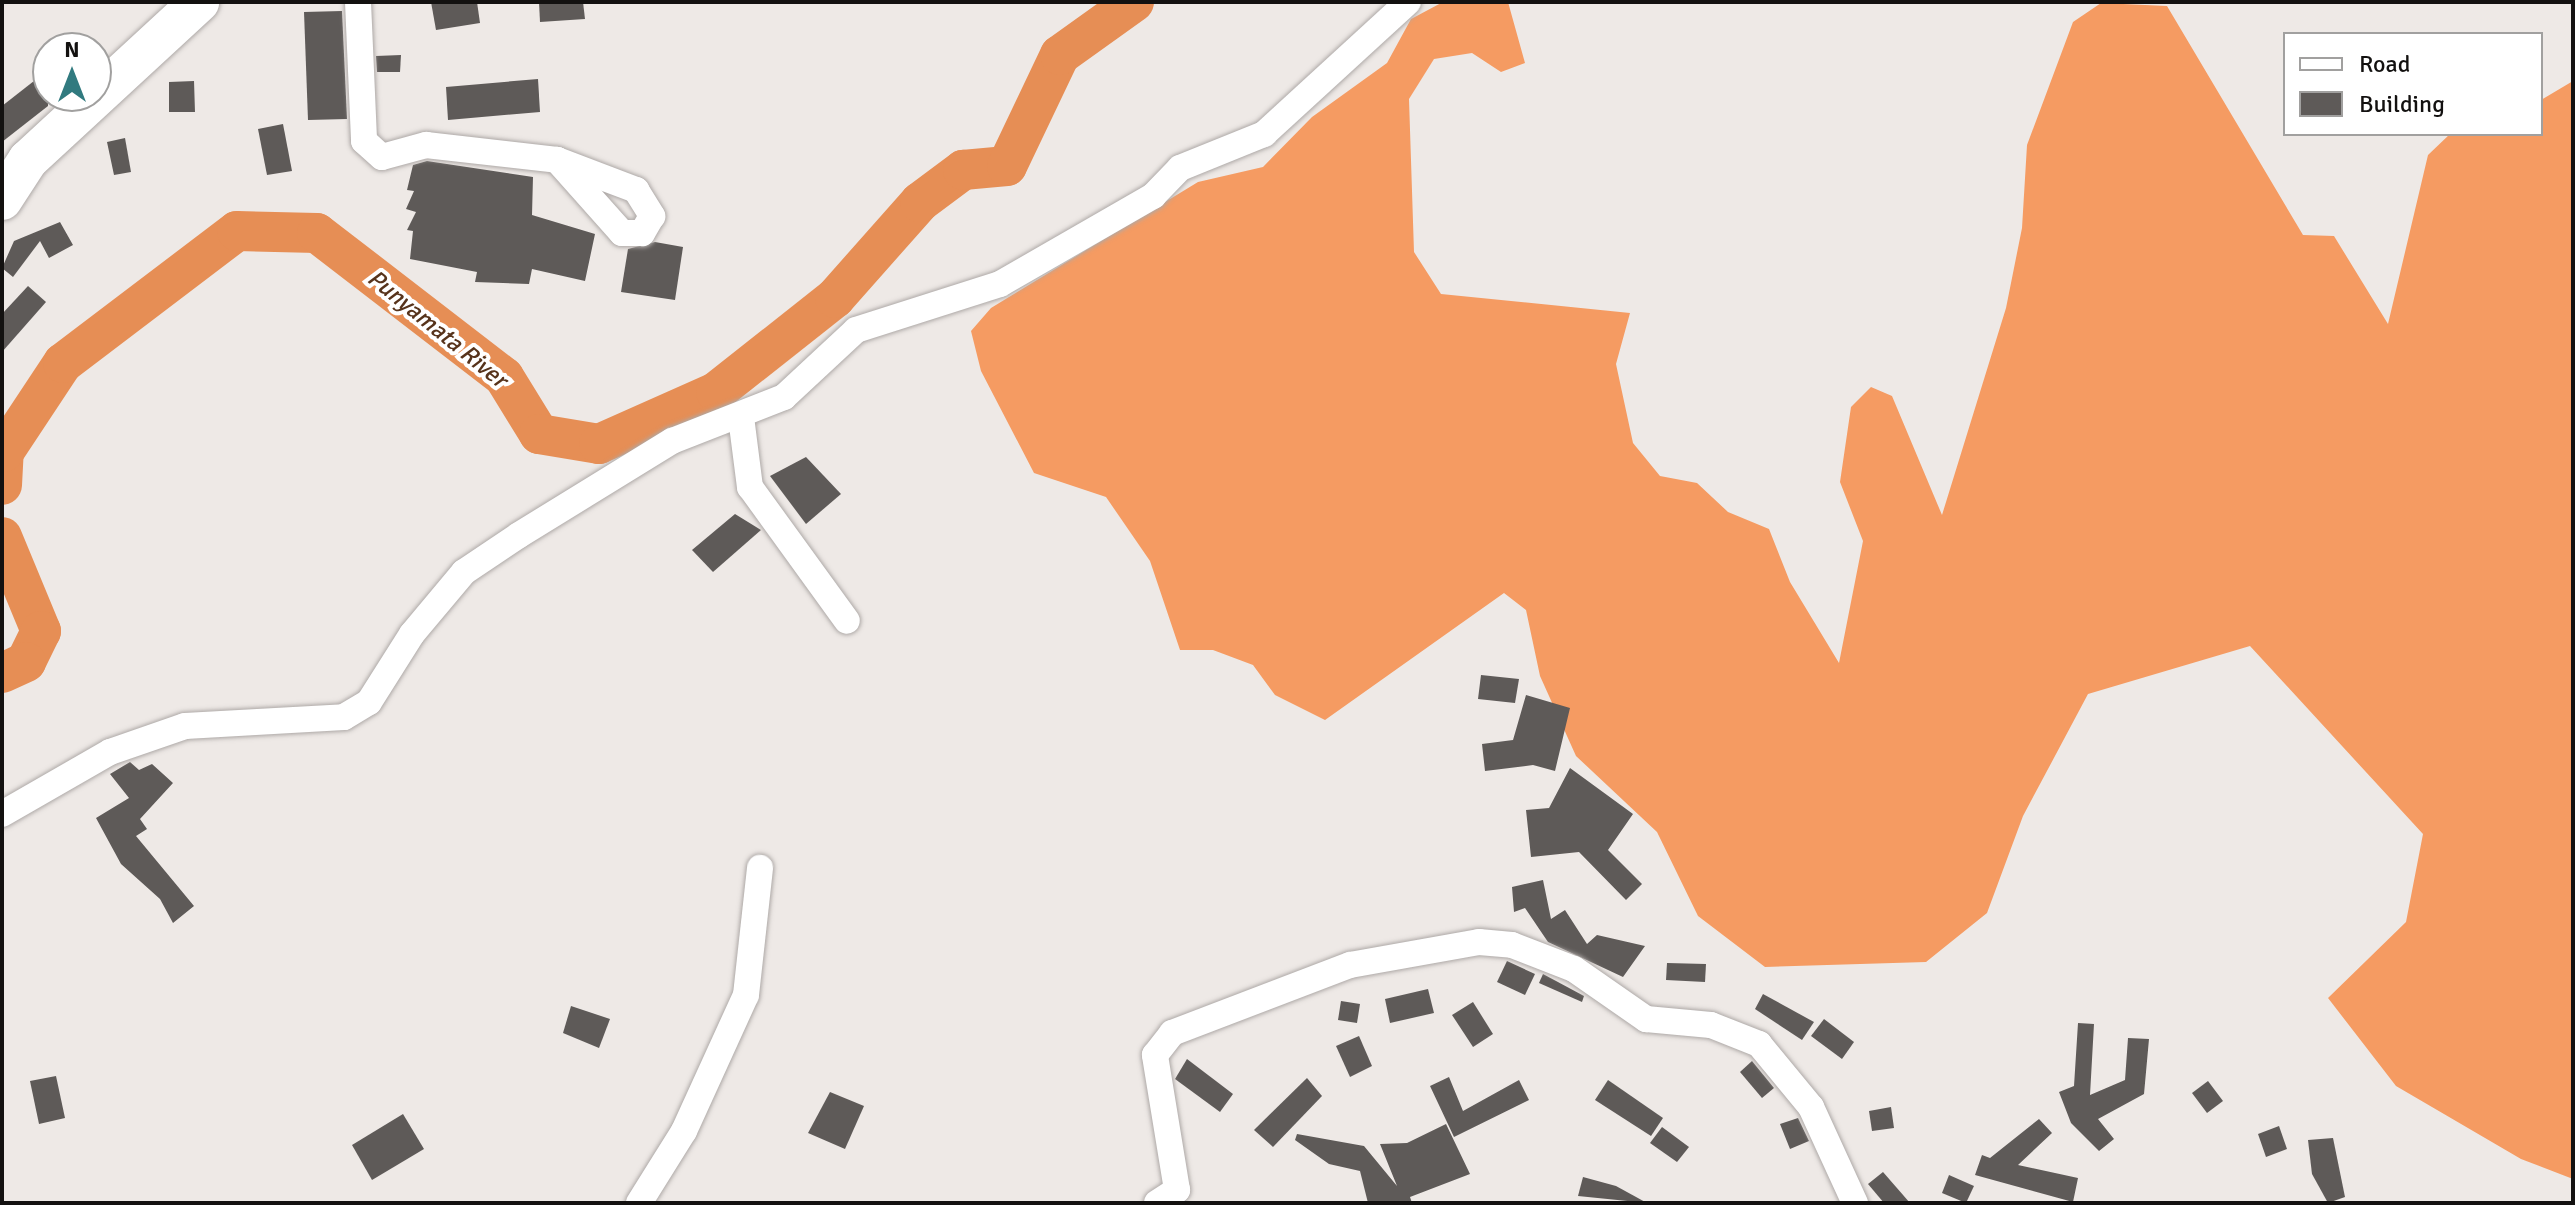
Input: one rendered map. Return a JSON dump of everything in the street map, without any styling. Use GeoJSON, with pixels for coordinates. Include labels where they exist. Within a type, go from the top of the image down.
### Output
{"type":"FeatureCollection","features":[{"type":"Feature","properties":{"kind":"main road"},"geometry":{"type":"LineString","coordinates":[[2,200],[28,160],[199,2]]}},
{"type":"Feature","properties":{"kind":"street"},"geometry":{"type":"LineString","coordinates":[[358,2],[364,141],[382,157],[426,145],[557,160]]}},
{"type":"Feature","properties":{"kind":"street"},"geometry":{"type":"LineString","coordinates":[[2,814],[110,752],[185,726],[344,717],[369,702],[412,634],[464,572],[672,441],[741,417],[784,397],[856,330],[1000,284],[1153,196],[1180,168],[1264,134],[1408,2]]}},
{"type":"Feature","properties":{"kind":"street"},"geometry":{"type":"LineString","coordinates":[[741,417],[750,487],[847,621]]}},
{"type":"Feature","properties":{"kind":"street"},"geometry":{"type":"LineString","coordinates":[[639,1203],[684,1131],[746,995],[760,868]]}},
{"type":"Feature","properties":{"kind":"street"},"geometry":{"type":"LineString","coordinates":[[1157,1203],[1177,1190],[1155,1055],[1172,1033],[1350,965],[1479,942],[1512,945],[1574,969],[1646,1019],[1711,1025],[1759,1044],[1811,1107],[1855,1203]]}},
{"type":"Feature","properties":{"kind":"shaded area"},"geometry":{"type":"Polygon","coordinates":[[[1443,2],[1508,2],[1525,63],[1501,72],[1472,53],[1434,59],[1409,99],[1414,252],[1441,294],[1630,313],[1616,364],[1633,443],[1660,476],[1697,483],[1728,512],[1769,529],[1790,582],[1839,663],[1863,541],[1840,482],[1851,407],[1871,387],[1892,396],[1942,515],[2006,308],[2022,228],[2027,145],[2073,22],[2101,3],[2167,6],[2303,235],[2334,236],[2388,324],[2428,155],[2448,136],[2543,136],[2543,99],[2573,81],[2573,1179],[2521,1159],[2396,1086],[2328,998],[2406,922],[2423,834],[2250,646],[2088,694],[2023,816],[1987,913],[1926,962],[1765,967],[1698,916],[1657,832],[1576,756],[1540,676],[1526,610],[1504,593],[1325,720],[1275,695],[1253,665],[1213,650],[1180,650],[1150,561],[1106,497],[1034,473],[981,371],[971,331],[991,308],[1198,182],[1263,167],[1312,117],[1387,63],[1411,19],[1443,2]]]}},
{"type":"Feature","properties":{"kind":"building"},"geometry":{"type":"Polygon","coordinates":[[[431,2],[477,2],[480,23],[436,30],[431,2]]]}},
{"type":"Feature","properties":{"kind":"building"},"geometry":{"type":"Polygon","coordinates":[[[539,2],[583,2],[585,19],[540,22],[539,2]]]}},
{"type":"Feature","properties":{"kind":"building"},"geometry":{"type":"Polygon","coordinates":[[[342,11],[347,119],[308,120],[304,12],[342,11]]]}},
{"type":"Feature","properties":{"kind":"building"},"geometry":{"type":"Polygon","coordinates":[[[401,55],[400,72],[377,72],[376,56],[401,55]]]}},
{"type":"Feature","properties":{"kind":"building"},"geometry":{"type":"Polygon","coordinates":[[[538,79],[540,112],[448,120],[446,87],[538,79]]]}},
{"type":"Feature","properties":{"kind":"building"},"geometry":{"type":"Polygon","coordinates":[[[194,81],[195,112],[169,112],[169,82],[194,81]]]}},
{"type":"Feature","properties":{"kind":"building"},"geometry":{"type":"Polygon","coordinates":[[[32,83],[32,112],[40,112],[2,142],[2,106],[32,83]]]}},
{"type":"Feature","properties":{"kind":"building"},"geometry":{"type":"Polygon","coordinates":[[[283,124],[292,171],[267,175],[258,129],[283,124]]]}},
{"type":"Feature","properties":{"kind":"building"},"geometry":{"type":"Polygon","coordinates":[[[125,138],[131,172],[114,175],[107,142],[125,138]]]}},
{"type":"Feature","properties":{"kind":"building"},"geometry":{"type":"Polygon","coordinates":[[[427,161],[533,177],[532,215],[595,234],[585,281],[532,269],[529,284],[475,282],[477,272],[410,259],[413,231],[407,230],[416,212],[406,209],[414,191],[407,190],[413,165],[427,161]]]}},
{"type":"Feature","properties":{"kind":"building"},"geometry":{"type":"Polygon","coordinates":[[[60,222],[73,245],[49,258],[40,241],[13,277],[2,268],[14,241],[60,222]]]}},
{"type":"Feature","properties":{"kind":"building"},"geometry":{"type":"Polygon","coordinates":[[[655,242],[683,247],[675,300],[621,292],[628,249],[655,242]]]}},
{"type":"Feature","properties":{"kind":"building"},"geometry":{"type":"Polygon","coordinates":[[[28,286],[46,302],[2,352],[2,314],[28,286]]]}},
{"type":"Feature","properties":{"kind":"building"},"geometry":{"type":"Polygon","coordinates":[[[806,457],[841,494],[806,524],[770,476],[806,457]]]}},
{"type":"Feature","properties":{"kind":"building"},"geometry":{"type":"Polygon","coordinates":[[[735,514],[761,530],[713,572],[692,550],[735,514]]]}},
{"type":"Feature","properties":{"kind":"building"},"geometry":{"type":"Polygon","coordinates":[[[1481,675],[1519,679],[1515,703],[1478,699],[1481,675]]]}},
{"type":"Feature","properties":{"kind":"building"},"geometry":{"type":"Polygon","coordinates":[[[1526,695],[1570,708],[1555,771],[1533,765],[1485,771],[1482,744],[1513,740],[1526,695]]]}},
{"type":"Feature","properties":{"kind":"building"},"geometry":{"type":"Polygon","coordinates":[[[130,762],[139,770],[152,764],[173,783],[140,819],[147,829],[136,836],[194,906],[173,923],[160,899],[121,864],[96,818],[129,798],[110,774],[130,762]]]}},
{"type":"Feature","properties":{"kind":"building"},"geometry":{"type":"Polygon","coordinates":[[[1570,768],[1633,814],[1608,850],[1642,884],[1626,900],[1579,852],[1531,857],[1526,810],[1549,808],[1570,768]]]}},
{"type":"Feature","properties":{"kind":"building"},"geometry":{"type":"Polygon","coordinates":[[[1543,880],[1551,919],[1565,910],[1587,944],[1597,935],[1645,946],[1623,977],[1548,942],[1525,908],[1514,912],[1512,887],[1543,880]]]}},
{"type":"Feature","properties":{"kind":"building"},"geometry":{"type":"Polygon","coordinates":[[[1507,961],[1535,974],[1525,995],[1497,982],[1507,961]]]}},
{"type":"Feature","properties":{"kind":"building"},"geometry":{"type":"Polygon","coordinates":[[[1667,963],[1706,964],[1705,982],[1666,980],[1667,963]]]}},
{"type":"Feature","properties":{"kind":"building"},"geometry":{"type":"Polygon","coordinates":[[[1543,974],[1584,996],[1582,1002],[1539,983],[1543,974]]]}},
{"type":"Feature","properties":{"kind":"building"},"geometry":{"type":"Polygon","coordinates":[[[1428,989],[1434,1013],[1390,1023],[1385,999],[1428,989]]]}},
{"type":"Feature","properties":{"kind":"building"},"geometry":{"type":"Polygon","coordinates":[[[1763,994],[1814,1022],[1802,1040],[1755,1009],[1763,994]]]}},
{"type":"Feature","properties":{"kind":"building"},"geometry":{"type":"Polygon","coordinates":[[[1341,1001],[1360,1004],[1357,1023],[1338,1020],[1341,1001]]]}},
{"type":"Feature","properties":{"kind":"building"},"geometry":{"type":"Polygon","coordinates":[[[1473,1002],[1493,1034],[1473,1047],[1452,1015],[1473,1002]]]}},
{"type":"Feature","properties":{"kind":"building"},"geometry":{"type":"Polygon","coordinates":[[[571,1006],[610,1019],[599,1048],[563,1033],[571,1006]]]}},
{"type":"Feature","properties":{"kind":"building"},"geometry":{"type":"Polygon","coordinates":[[[1824,1019],[1854,1042],[1842,1059],[1811,1036],[1824,1019]]]}},
{"type":"Feature","properties":{"kind":"building"},"geometry":{"type":"Polygon","coordinates":[[[2078,1023],[2094,1024],[2090,1095],[2125,1080],[2128,1038],[2149,1039],[2144,1094],[2098,1119],[2114,1139],[2099,1151],[2071,1123],[2059,1092],[2074,1086],[2078,1023]]]}},
{"type":"Feature","properties":{"kind":"building"},"geometry":{"type":"Polygon","coordinates":[[[1359,1036],[1372,1066],[1350,1077],[1336,1046],[1359,1036]]]}},
{"type":"Feature","properties":{"kind":"building"},"geometry":{"type":"Polygon","coordinates":[[[1187,1059],[1233,1094],[1220,1112],[1175,1079],[1187,1059]]]}},
{"type":"Feature","properties":{"kind":"building"},"geometry":{"type":"Polygon","coordinates":[[[1752,1061],[1774,1088],[1762,1098],[1740,1072],[1752,1061]]]}},
{"type":"Feature","properties":{"kind":"building"},"geometry":{"type":"Polygon","coordinates":[[[56,1076],[65,1118],[39,1124],[30,1081],[56,1076]]]}},
{"type":"Feature","properties":{"kind":"building"},"geometry":{"type":"Polygon","coordinates":[[[1449,1077],[1463,1111],[1519,1080],[1529,1100],[1454,1137],[1430,1086],[1449,1077]]]}},
{"type":"Feature","properties":{"kind":"building"},"geometry":{"type":"Polygon","coordinates":[[[1307,1078],[1322,1096],[1273,1147],[1254,1130],[1307,1078]]]}},
{"type":"Feature","properties":{"kind":"building"},"geometry":{"type":"Polygon","coordinates":[[[1608,1080],[1663,1118],[1651,1136],[1595,1100],[1608,1080]]]}},
{"type":"Feature","properties":{"kind":"building"},"geometry":{"type":"Polygon","coordinates":[[[2208,1081],[2223,1101],[2207,1113],[2192,1093],[2208,1081]]]}},
{"type":"Feature","properties":{"kind":"building"},"geometry":{"type":"Polygon","coordinates":[[[830,1092],[864,1106],[845,1149],[808,1133],[830,1092]]]}},
{"type":"Feature","properties":{"kind":"building"},"geometry":{"type":"Polygon","coordinates":[[[1891,1107],[1894,1128],[1872,1131],[1869,1111],[1891,1107]]]}},
{"type":"Feature","properties":{"kind":"building"},"geometry":{"type":"Polygon","coordinates":[[[403,1114],[424,1149],[372,1180],[352,1145],[403,1114]]]}},
{"type":"Feature","properties":{"kind":"building"},"geometry":{"type":"Polygon","coordinates":[[[1798,1118],[1809,1141],[1790,1149],[1780,1124],[1798,1118]]]}},
{"type":"Feature","properties":{"kind":"building"},"geometry":{"type":"Polygon","coordinates":[[[2039,1119],[2052,1133],[2018,1165],[2078,1178],[2073,1202],[1975,1175],[1982,1155],[1990,1158],[2039,1119]]]}},
{"type":"Feature","properties":{"kind":"building"},"geometry":{"type":"Polygon","coordinates":[[[1446,1124],[1470,1174],[1410,1197],[1412,1203],[1368,1203],[1360,1171],[1329,1164],[1295,1140],[1297,1134],[1364,1146],[1397,1186],[1380,1144],[1407,1143],[1446,1124]]]}},
{"type":"Feature","properties":{"kind":"building"},"geometry":{"type":"Polygon","coordinates":[[[2279,1126],[2287,1149],[2266,1157],[2258,1134],[2279,1126]]]}},
{"type":"Feature","properties":{"kind":"building"},"geometry":{"type":"Polygon","coordinates":[[[1662,1127],[1689,1147],[1677,1162],[1650,1143],[1662,1127]]]}},
{"type":"Feature","properties":{"kind":"building"},"geometry":{"type":"Polygon","coordinates":[[[2333,1138],[2345,1197],[2328,1203],[2312,1174],[2308,1140],[2333,1138]]]}},
{"type":"Feature","properties":{"kind":"building"},"geometry":{"type":"Polygon","coordinates":[[[1883,1172],[1910,1203],[1884,1203],[1868,1184],[1883,1172]]]}},
{"type":"Feature","properties":{"kind":"building"},"geometry":{"type":"Polygon","coordinates":[[[1949,1175],[1974,1186],[1966,1203],[1942,1193],[1949,1175]]]}},
{"type":"Feature","properties":{"kind":"building"},"geometry":{"type":"Polygon","coordinates":[[[1583,1177],[1616,1186],[1647,1203],[1578,1196],[1583,1177]]]}},
{"type":"Feature","properties":{"kind":"waterway","name":"Punyamata River"},"geometry":{"type":"LineString","coordinates":[[2,485],[4,452],[63,363],[237,231],[317,233],[504,377],[539,434],[599,444],[716,392],[835,298],[920,202],[963,170],[1007,166],[1060,55],[1134,2]]}},
{"type":"Feature","properties":{"kind":"waterway","name":"Punyamata River"},"geometry":{"type":"LineString","coordinates":[[2,537],[41,631],[26,662],[2,673]]}}]}
